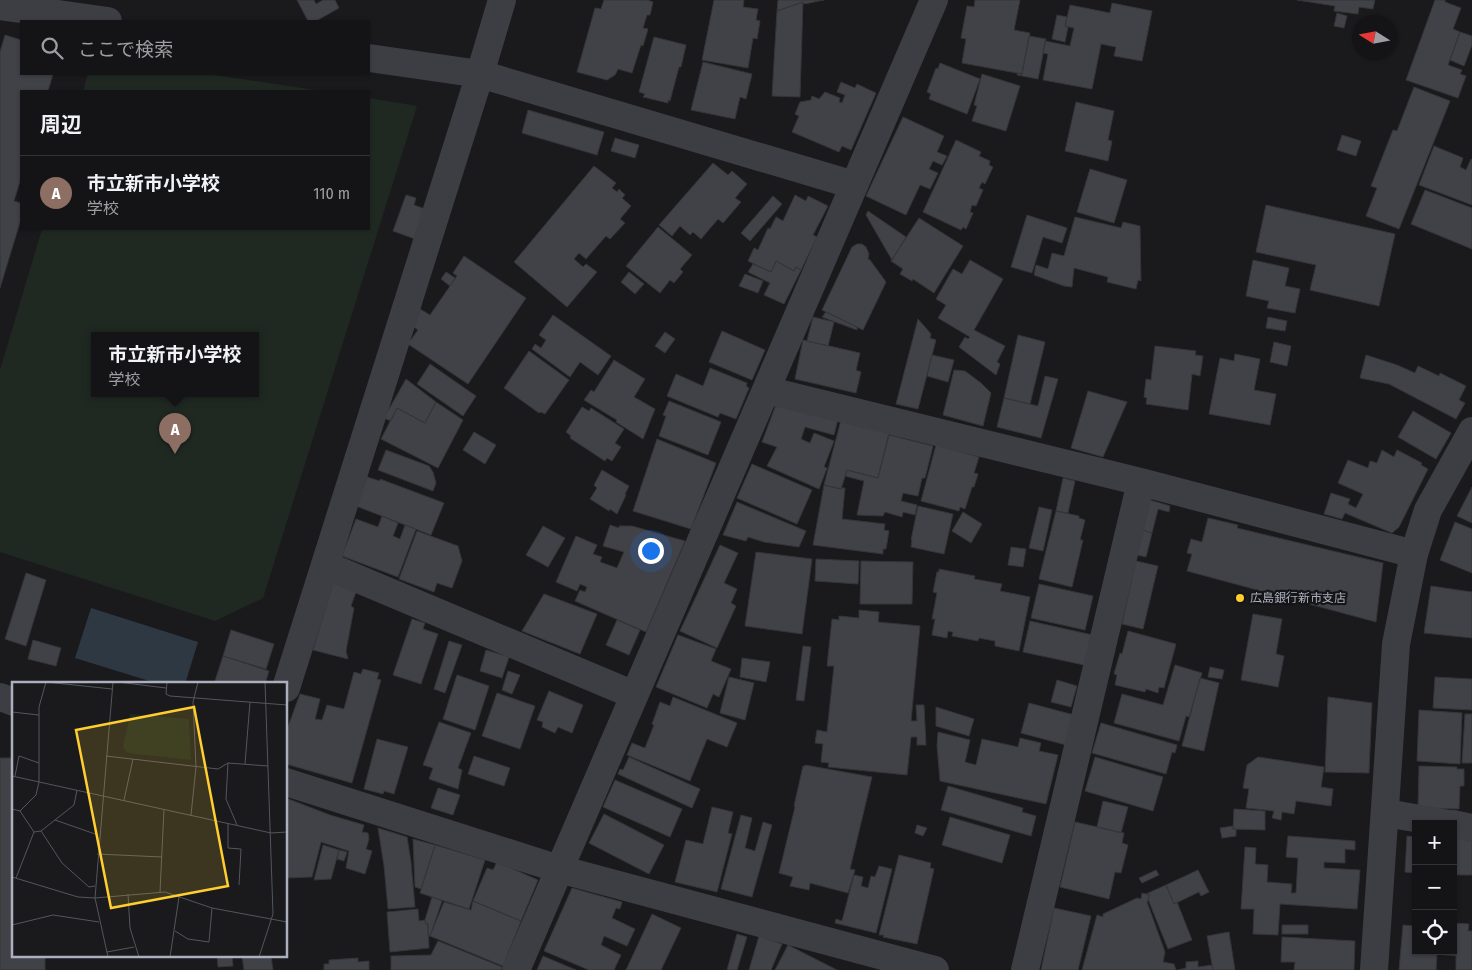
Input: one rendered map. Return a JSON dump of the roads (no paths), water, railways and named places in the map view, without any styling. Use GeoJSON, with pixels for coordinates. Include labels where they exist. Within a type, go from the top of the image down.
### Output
{"type":"FeatureCollection","features":[{"type":"Feature","properties":{"kind":"street"},"geometry":{"type":"LineString","coordinates":[[288,682],[502,0]]}},
{"type":"Feature","properties":{"kind":"street"},"geometry":{"type":"LineString","coordinates":[[516,970],[934,0]]}},
{"type":"Feature","properties":{"kind":"street"},"geometry":{"type":"LineString","coordinates":[[0,6],[101,20]]}},
{"type":"Feature","properties":{"kind":"street"},"geometry":{"type":"LineString","coordinates":[[370,58],[480,74],[854,185]]}},
{"type":"Feature","properties":{"kind":"street"},"geometry":{"type":"LineString","coordinates":[[766,390],[1142,482],[1414,554]]}},
{"type":"Feature","properties":{"kind":"street"},"geometry":{"type":"LineString","coordinates":[[1374,970],[1396,644],[1414,554],[1428,510],[1472,431]]}},
{"type":"Feature","properties":{"kind":"street"},"geometry":{"type":"LineString","coordinates":[[1025,970],[1142,482]]}},
{"type":"Feature","properties":{"kind":"street"},"geometry":{"type":"LineString","coordinates":[[325,565],[634,695]]}},
{"type":"Feature","properties":{"kind":"street"},"geometry":{"type":"LineString","coordinates":[[288,783],[559,869],[868,962],[935,970]]}},
{"type":"Feature","properties":{"kind":"street"},"geometry":{"type":"LineString","coordinates":[[1386,813],[1426,820]]}},
{"type":"Feature","properties":{"kind":"street"},"geometry":{"type":"LineString","coordinates":[[1457,825],[1472,828]]}},
{"type":"Feature","properties":{"kind":"water"},"geometry":{"type":"Polygon","coordinates":[[[91,608],[198,642],[186,682],[153,682],[75,658],[91,608]]]}},
{"type":"Feature","properties":{"kind":"place","name":"市立新市小学校"},"geometry":{"type":"Point","coordinates":[175,454]}},
{"type":"Feature","properties":{"kind":"place","name":"広島銀行新市支店"},"geometry":{"type":"Point","coordinates":[1240,598]}}]}
